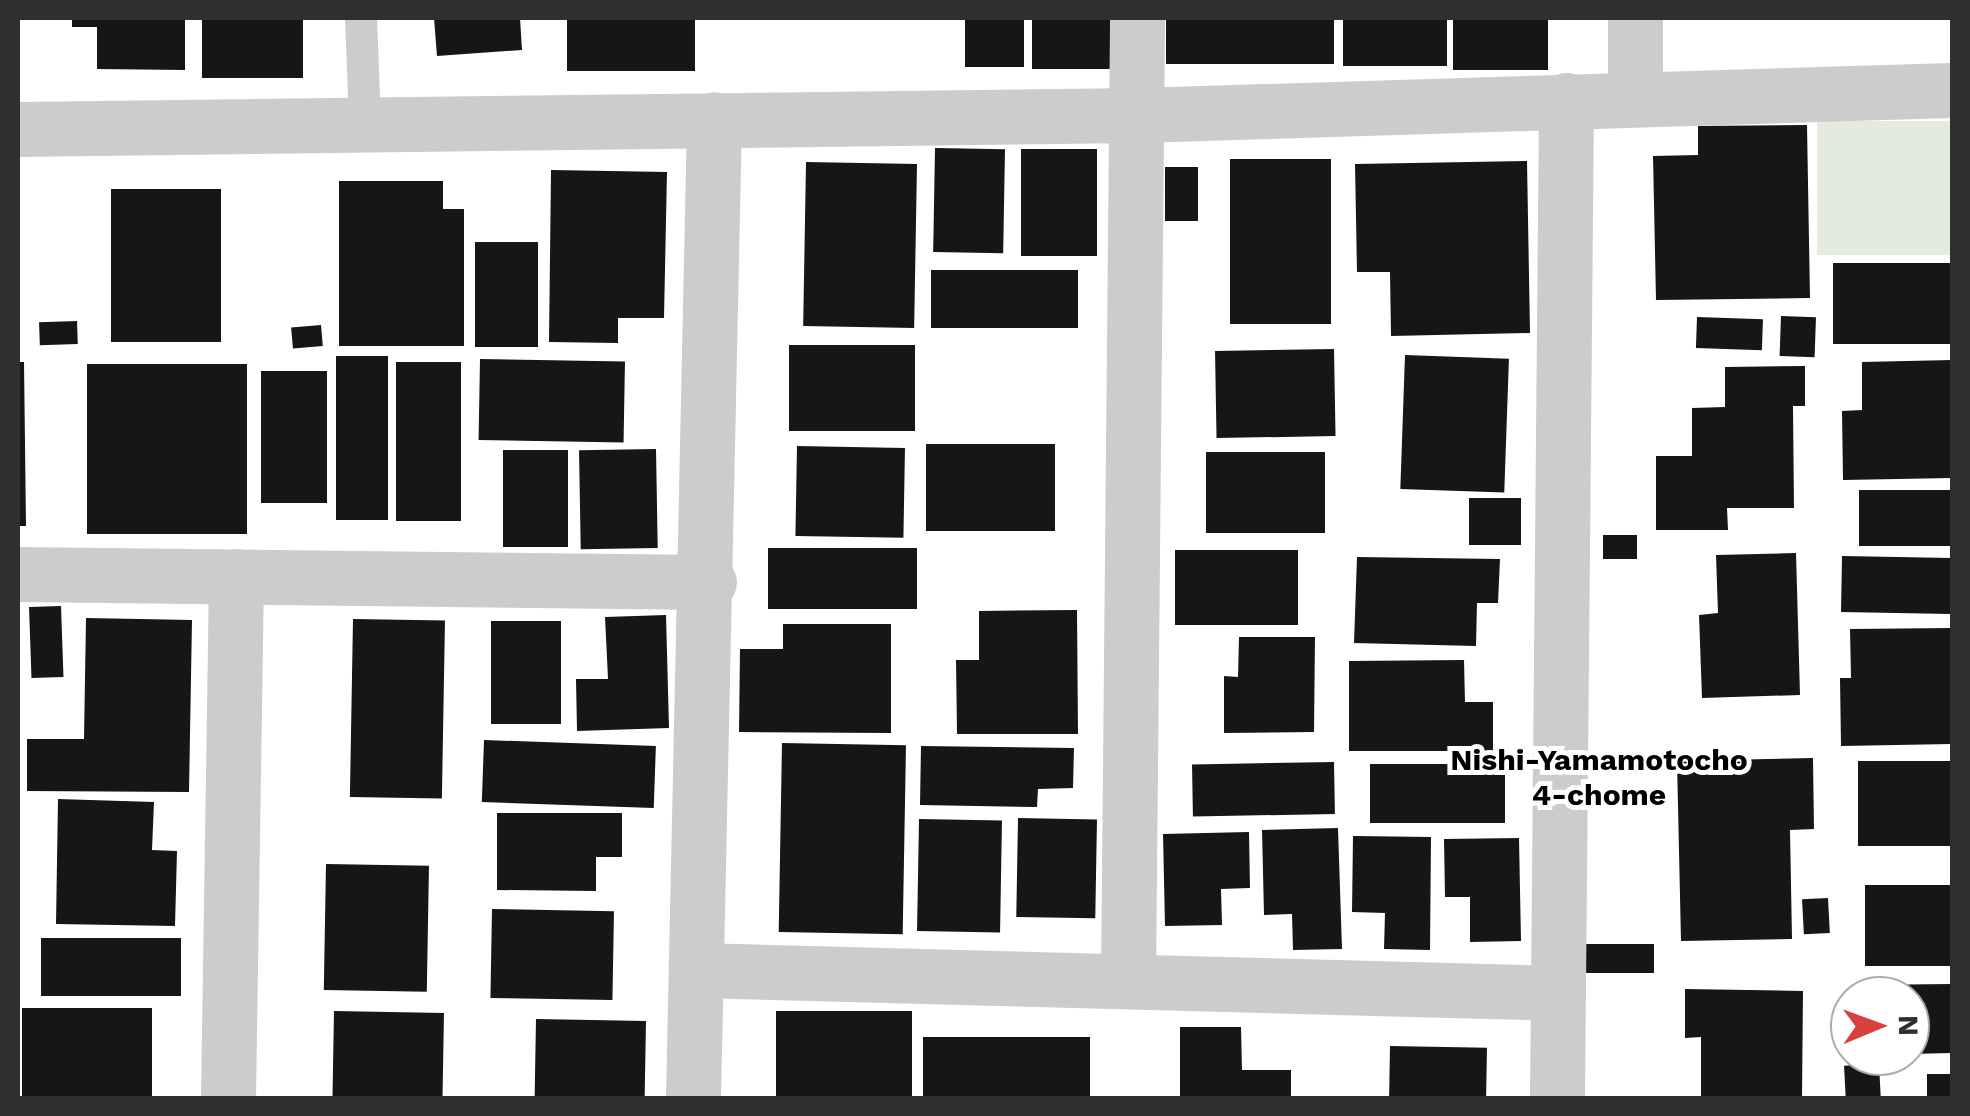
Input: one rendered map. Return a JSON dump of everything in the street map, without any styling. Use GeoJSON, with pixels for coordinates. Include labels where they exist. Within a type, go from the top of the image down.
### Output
{"type":"FeatureCollection","features":[{"type":"Feature","properties":{"kind":"street"},"geometry":{"type":"LineString","coordinates":[[1128,980],[1137,18]]}},
{"type":"Feature","properties":{"kind":"street"},"geometry":{"type":"LineString","coordinates":[[1634,18],[1635,96]]}},
{"type":"Feature","properties":{"kind":"street"},"geometry":{"type":"LineString","coordinates":[[18,129],[1138,115],[1635,96],[1952,90]]}},
{"type":"Feature","properties":{"kind":"street"},"geometry":{"type":"LineString","coordinates":[[1556,1098],[1566,100]]}},
{"type":"Feature","properties":{"kind":"street"},"geometry":{"type":"LineString","coordinates":[[694,1098],[709,582],[714,119]]}},
{"type":"Feature","properties":{"kind":"street"},"geometry":{"type":"LineString","coordinates":[[18,574],[709,582]]}},
{"type":"Feature","properties":{"kind":"street"},"geometry":{"type":"LineString","coordinates":[[228,1098],[236,576]]}},
{"type":"Feature","properties":{"kind":"street"},"geometry":{"type":"LineString","coordinates":[[698,970],[1558,993]]}},
{"type":"Feature","properties":{"kind":"lane"},"geometry":{"type":"LineString","coordinates":[[361,18],[365,124]]}},
{"type":"Feature","properties":{"kind":"shaded area"},"geometry":{"type":"Polygon","coordinates":[[[1817,121],[1952,121],[1952,255],[1817,255],[1817,121]]]}},
{"type":"Feature","properties":{"kind":"building"},"geometry":{"type":"Polygon","coordinates":[[[72,18],[185,18],[185,70],[97,69],[97,27],[72,27],[72,18]]]}},
{"type":"Feature","properties":{"kind":"building"},"geometry":{"type":"Polygon","coordinates":[[[202,18],[303,18],[303,78],[202,78],[202,18]]]}},
{"type":"Feature","properties":{"kind":"building"},"geometry":{"type":"Polygon","coordinates":[[[434,18],[520,18],[522,50],[437,56],[434,18]]]}},
{"type":"Feature","properties":{"kind":"building"},"geometry":{"type":"Polygon","coordinates":[[[567,18],[695,18],[695,71],[567,71],[567,18]]]}},
{"type":"Feature","properties":{"kind":"building"},"geometry":{"type":"Polygon","coordinates":[[[965,18],[1024,18],[1024,67],[965,67],[965,18]]]}},
{"type":"Feature","properties":{"kind":"building"},"geometry":{"type":"Polygon","coordinates":[[[1032,18],[1116,18],[1116,69],[1032,69],[1032,18]]]}},
{"type":"Feature","properties":{"kind":"building"},"geometry":{"type":"Polygon","coordinates":[[[1166,18],[1334,18],[1334,64],[1166,64],[1166,18]]]}},
{"type":"Feature","properties":{"kind":"building"},"geometry":{"type":"Polygon","coordinates":[[[1343,18],[1447,18],[1447,66],[1343,66],[1343,18]]]}},
{"type":"Feature","properties":{"kind":"building"},"geometry":{"type":"Polygon","coordinates":[[[1453,18],[1548,18],[1548,70],[1453,70],[1453,18]]]}},
{"type":"Feature","properties":{"kind":"building"},"geometry":{"type":"Polygon","coordinates":[[[1807,125],[1810,298],[1656,300],[1653,156],[1698,155],[1698,126],[1807,125]]]}},
{"type":"Feature","properties":{"kind":"building"},"geometry":{"type":"Polygon","coordinates":[[[935,148],[1005,149],[1003,253],[933,252],[935,148]]]}},
{"type":"Feature","properties":{"kind":"building"},"geometry":{"type":"Polygon","coordinates":[[[1021,149],[1097,149],[1097,256],[1021,256],[1021,149]]]}},
{"type":"Feature","properties":{"kind":"building"},"geometry":{"type":"Polygon","coordinates":[[[1230,159],[1331,159],[1331,324],[1230,324],[1230,159]]]}},
{"type":"Feature","properties":{"kind":"building"},"geometry":{"type":"Polygon","coordinates":[[[1527,161],[1530,333],[1391,336],[1390,272],[1357,272],[1355,164],[1527,161]]]}},
{"type":"Feature","properties":{"kind":"building"},"geometry":{"type":"Polygon","coordinates":[[[806,162],[917,164],[914,328],[803,326],[806,162]]]}},
{"type":"Feature","properties":{"kind":"building"},"geometry":{"type":"Polygon","coordinates":[[[1165,167],[1198,167],[1198,221],[1165,221],[1165,167]]]}},
{"type":"Feature","properties":{"kind":"building"},"geometry":{"type":"Polygon","coordinates":[[[551,170],[667,172],[664,318],[618,318],[618,343],[549,342],[551,170]]]}},
{"type":"Feature","properties":{"kind":"building"},"geometry":{"type":"Polygon","coordinates":[[[339,181],[443,181],[443,209],[464,209],[464,346],[339,346],[339,181]]]}},
{"type":"Feature","properties":{"kind":"building"},"geometry":{"type":"Polygon","coordinates":[[[111,189],[221,189],[221,342],[111,342],[111,189]]]}},
{"type":"Feature","properties":{"kind":"building"},"geometry":{"type":"Polygon","coordinates":[[[475,242],[538,242],[538,347],[475,347],[475,242]]]}},
{"type":"Feature","properties":{"kind":"building"},"geometry":{"type":"Polygon","coordinates":[[[1833,263],[1952,263],[1952,344],[1833,344],[1833,263]]]}},
{"type":"Feature","properties":{"kind":"building"},"geometry":{"type":"Polygon","coordinates":[[[931,270],[1078,270],[1078,328],[931,328],[931,270]]]}},
{"type":"Feature","properties":{"kind":"building"},"geometry":{"type":"Polygon","coordinates":[[[1781,316],[1816,317],[1815,357],[1780,356],[1781,316]]]}},
{"type":"Feature","properties":{"kind":"building"},"geometry":{"type":"Polygon","coordinates":[[[1697,317],[1763,319],[1762,350],[1696,348],[1697,317]]]}},
{"type":"Feature","properties":{"kind":"building"},"geometry":{"type":"Polygon","coordinates":[[[77,321],[78,344],[40,345],[39,322],[77,321]]]}},
{"type":"Feature","properties":{"kind":"building"},"geometry":{"type":"Polygon","coordinates":[[[321,325],[323,346],[293,349],[291,328],[321,325]]]}},
{"type":"Feature","properties":{"kind":"building"},"geometry":{"type":"Polygon","coordinates":[[[789,345],[915,345],[915,431],[789,431],[789,345]]]}},
{"type":"Feature","properties":{"kind":"building"},"geometry":{"type":"Polygon","coordinates":[[[1334,349],[1336,436],[1217,438],[1215,351],[1334,349]]]}},
{"type":"Feature","properties":{"kind":"building"},"geometry":{"type":"Polygon","coordinates":[[[1405,355],[1509,359],[1504,493],[1400,489],[1405,355]]]}},
{"type":"Feature","properties":{"kind":"building"},"geometry":{"type":"Polygon","coordinates":[[[336,356],[388,356],[388,520],[336,520],[336,356]]]}},
{"type":"Feature","properties":{"kind":"building"},"geometry":{"type":"Polygon","coordinates":[[[480,359],[625,362],[624,443],[479,440],[480,359]]]}},
{"type":"Feature","properties":{"kind":"building"},"geometry":{"type":"Polygon","coordinates":[[[1952,360],[1952,478],[1843,480],[1842,411],[1862,410],[1862,362],[1952,360]]]}},
{"type":"Feature","properties":{"kind":"building"},"geometry":{"type":"Polygon","coordinates":[[[18,362],[24,362],[26,526],[18,526],[18,362]]]}},
{"type":"Feature","properties":{"kind":"building"},"geometry":{"type":"Polygon","coordinates":[[[396,362],[461,362],[461,521],[396,521],[396,362]]]}},
{"type":"Feature","properties":{"kind":"building"},"geometry":{"type":"Polygon","coordinates":[[[87,364],[247,364],[247,534],[87,534],[87,364]]]}},
{"type":"Feature","properties":{"kind":"building"},"geometry":{"type":"Polygon","coordinates":[[[1805,366],[1805,406],[1793,406],[1794,508],[1727,508],[1728,530],[1656,530],[1656,456],[1692,456],[1692,408],[1725,407],[1725,367],[1805,366]]]}},
{"type":"Feature","properties":{"kind":"building"},"geometry":{"type":"Polygon","coordinates":[[[261,371],[327,371],[327,503],[261,503],[261,371]]]}},
{"type":"Feature","properties":{"kind":"building"},"geometry":{"type":"Polygon","coordinates":[[[926,444],[1055,444],[1055,531],[926,531],[926,444]]]}},
{"type":"Feature","properties":{"kind":"building"},"geometry":{"type":"Polygon","coordinates":[[[797,446],[905,448],[903,538],[795,536],[797,446]]]}},
{"type":"Feature","properties":{"kind":"building"},"geometry":{"type":"Polygon","coordinates":[[[656,449],[658,548],[581,549],[579,450],[656,449]]]}},
{"type":"Feature","properties":{"kind":"building"},"geometry":{"type":"Polygon","coordinates":[[[503,450],[568,450],[568,547],[503,547],[503,450]]]}},
{"type":"Feature","properties":{"kind":"building"},"geometry":{"type":"Polygon","coordinates":[[[1206,452],[1325,452],[1325,533],[1206,533],[1206,452]]]}},
{"type":"Feature","properties":{"kind":"building"},"geometry":{"type":"Polygon","coordinates":[[[1859,490],[1952,490],[1952,546],[1859,546],[1859,490]]]}},
{"type":"Feature","properties":{"kind":"building"},"geometry":{"type":"Polygon","coordinates":[[[1469,498],[1521,498],[1521,545],[1469,545],[1469,498]]]}},
{"type":"Feature","properties":{"kind":"building"},"geometry":{"type":"Polygon","coordinates":[[[1603,535],[1637,535],[1637,559],[1603,559],[1603,535]]]}},
{"type":"Feature","properties":{"kind":"building"},"geometry":{"type":"Polygon","coordinates":[[[768,548],[917,548],[917,609],[768,609],[768,548]]]}},
{"type":"Feature","properties":{"kind":"building"},"geometry":{"type":"Polygon","coordinates":[[[1175,550],[1298,550],[1298,625],[1175,625],[1175,550]]]}},
{"type":"Feature","properties":{"kind":"building"},"geometry":{"type":"Polygon","coordinates":[[[1796,553],[1800,695],[1702,698],[1699,615],[1718,613],[1716,555],[1796,553]]]}},
{"type":"Feature","properties":{"kind":"building"},"geometry":{"type":"Polygon","coordinates":[[[1842,556],[1952,558],[1951,614],[1841,612],[1842,556]]]}},
{"type":"Feature","properties":{"kind":"building"},"geometry":{"type":"Polygon","coordinates":[[[1357,557],[1500,559],[1498,603],[1477,603],[1476,646],[1354,643],[1357,557]]]}},
{"type":"Feature","properties":{"kind":"building"},"geometry":{"type":"Polygon","coordinates":[[[61,606],[63,677],[31,678],[29,607],[61,606]]]}},
{"type":"Feature","properties":{"kind":"building"},"geometry":{"type":"Polygon","coordinates":[[[1077,610],[1078,734],[957,734],[956,660],[979,660],[979,611],[1077,610]]]}},
{"type":"Feature","properties":{"kind":"building"},"geometry":{"type":"Polygon","coordinates":[[[666,615],[669,728],[577,731],[576,679],[608,679],[605,617],[666,615]]]}},
{"type":"Feature","properties":{"kind":"building"},"geometry":{"type":"Polygon","coordinates":[[[86,618],[192,620],[189,792],[27,791],[27,739],[84,739],[86,618]]]}},
{"type":"Feature","properties":{"kind":"building"},"geometry":{"type":"Polygon","coordinates":[[[353,619],[445,621],[442,799],[350,797],[353,619]]]}},
{"type":"Feature","properties":{"kind":"building"},"geometry":{"type":"Polygon","coordinates":[[[491,621],[561,621],[561,724],[491,724],[491,621]]]}},
{"type":"Feature","properties":{"kind":"building"},"geometry":{"type":"Polygon","coordinates":[[[783,624],[891,624],[891,733],[739,732],[740,649],[783,649],[783,624]]]}},
{"type":"Feature","properties":{"kind":"building"},"geometry":{"type":"Polygon","coordinates":[[[1952,628],[1952,744],[1841,746],[1840,678],[1851,678],[1850,629],[1952,628]]]}},
{"type":"Feature","properties":{"kind":"building"},"geometry":{"type":"Polygon","coordinates":[[[1239,637],[1315,637],[1314,732],[1224,733],[1224,676],[1238,677],[1239,637]]]}},
{"type":"Feature","properties":{"kind":"building"},"geometry":{"type":"Polygon","coordinates":[[[1464,660],[1465,702],[1493,702],[1493,751],[1349,751],[1349,661],[1464,660]]]}},
{"type":"Feature","properties":{"kind":"building"},"geometry":{"type":"Polygon","coordinates":[[[484,740],[656,746],[654,808],[482,802],[484,740]]]}},
{"type":"Feature","properties":{"kind":"building"},"geometry":{"type":"Polygon","coordinates":[[[782,743],[906,745],[903,934],[779,932],[782,743]]]}},
{"type":"Feature","properties":{"kind":"building"},"geometry":{"type":"Polygon","coordinates":[[[921,746],[1074,748],[1073,788],[1038,789],[1037,807],[920,805],[921,746]]]}},
{"type":"Feature","properties":{"kind":"building"},"geometry":{"type":"Polygon","coordinates":[[[1813,758],[1814,829],[1790,830],[1792,939],[1681,941],[1677,761],[1813,758]]]}},
{"type":"Feature","properties":{"kind":"building"},"geometry":{"type":"Polygon","coordinates":[[[1858,761],[1952,761],[1952,846],[1858,846],[1858,761]]]}},
{"type":"Feature","properties":{"kind":"building"},"geometry":{"type":"Polygon","coordinates":[[[1334,762],[1335,814],[1193,816],[1192,764],[1334,762]]]}},
{"type":"Feature","properties":{"kind":"building"},"geometry":{"type":"Polygon","coordinates":[[[1370,764],[1505,764],[1505,823],[1370,823],[1370,764]]]}},
{"type":"Feature","properties":{"kind":"building"},"geometry":{"type":"Polygon","coordinates":[[[58,799],[154,802],[152,850],[177,851],[175,926],[56,924],[58,799]]]}},
{"type":"Feature","properties":{"kind":"building"},"geometry":{"type":"Polygon","coordinates":[[[497,813],[622,813],[622,857],[596,857],[596,891],[497,890],[497,813]]]}},
{"type":"Feature","properties":{"kind":"building"},"geometry":{"type":"Polygon","coordinates":[[[1018,818],[1097,819],[1095,918],[1016,917],[1018,818]]]}},
{"type":"Feature","properties":{"kind":"building"},"geometry":{"type":"Polygon","coordinates":[[[919,819],[1002,820],[1000,932],[917,931],[919,819]]]}},
{"type":"Feature","properties":{"kind":"building"},"geometry":{"type":"Polygon","coordinates":[[[1338,828],[1342,949],[1293,950],[1292,914],[1264,915],[1262,830],[1338,828]]]}},
{"type":"Feature","properties":{"kind":"building"},"geometry":{"type":"Polygon","coordinates":[[[1249,832],[1250,888],[1221,889],[1222,925],[1165,926],[1163,834],[1249,832]]]}},
{"type":"Feature","properties":{"kind":"building"},"geometry":{"type":"Polygon","coordinates":[[[1353,836],[1431,837],[1430,950],[1384,949],[1385,913],[1352,912],[1353,836]]]}},
{"type":"Feature","properties":{"kind":"building"},"geometry":{"type":"Polygon","coordinates":[[[1519,838],[1521,941],[1470,942],[1470,897],[1445,897],[1444,839],[1519,838]]]}},
{"type":"Feature","properties":{"kind":"building"},"geometry":{"type":"Polygon","coordinates":[[[326,864],[429,866],[427,992],[324,990],[326,864]]]}},
{"type":"Feature","properties":{"kind":"building"},"geometry":{"type":"Polygon","coordinates":[[[1865,885],[1952,885],[1952,966],[1865,966],[1865,885]]]}},
{"type":"Feature","properties":{"kind":"building"},"geometry":{"type":"Polygon","coordinates":[[[1828,898],[1830,933],[1804,934],[1802,899],[1828,898]]]}},
{"type":"Feature","properties":{"kind":"building"},"geometry":{"type":"Polygon","coordinates":[[[492,909],[614,911],[612,1000],[490,998],[492,909]]]}},
{"type":"Feature","properties":{"kind":"building"},"geometry":{"type":"Polygon","coordinates":[[[41,938],[181,938],[181,996],[41,996],[41,938]]]}},
{"type":"Feature","properties":{"kind":"building"},"geometry":{"type":"Polygon","coordinates":[[[1583,944],[1654,944],[1654,973],[1583,973],[1583,944]]]}},
{"type":"Feature","properties":{"kind":"building"},"geometry":{"type":"Polygon","coordinates":[[[1930,984],[1952,984],[1952,1053],[1930,1054],[1930,984]]]}},
{"type":"Feature","properties":{"kind":"building"},"geometry":{"type":"Polygon","coordinates":[[[1685,989],[1803,991],[1802,1098],[1701,1098],[1701,1037],[1685,1038],[1685,989]]]}},
{"type":"Feature","properties":{"kind":"building"},"geometry":{"type":"Polygon","coordinates":[[[22,1008],[152,1008],[152,1098],[22,1098],[22,1008]]]}},
{"type":"Feature","properties":{"kind":"building"},"geometry":{"type":"Polygon","coordinates":[[[334,1011],[444,1013],[442,1098],[332,1098],[334,1011]]]}},
{"type":"Feature","properties":{"kind":"building"},"geometry":{"type":"Polygon","coordinates":[[[776,1011],[912,1011],[912,1098],[776,1098],[776,1011]]]}},
{"type":"Feature","properties":{"kind":"building"},"geometry":{"type":"Polygon","coordinates":[[[536,1019],[646,1021],[645,1098],[535,1098],[536,1019]]]}},
{"type":"Feature","properties":{"kind":"building"},"geometry":{"type":"Polygon","coordinates":[[[1180,1027],[1241,1027],[1242,1070],[1291,1070],[1291,1098],[1180,1098],[1180,1027]]]}},
{"type":"Feature","properties":{"kind":"building"},"geometry":{"type":"Polygon","coordinates":[[[923,1037],[1090,1037],[1090,1098],[923,1098],[923,1037]]]}},
{"type":"Feature","properties":{"kind":"building"},"geometry":{"type":"Polygon","coordinates":[[[1390,1046],[1487,1048],[1486,1098],[1389,1098],[1390,1046]]]}},
{"type":"Feature","properties":{"kind":"building"},"geometry":{"type":"Polygon","coordinates":[[[1930,1074],[1952,1074],[1952,1098],[1927,1098],[1930,1074]]]}},
{"type":"Feature","properties":{"kind":"building"},"geometry":{"type":"Polygon","coordinates":[[[1845,1076],[1880,1076],[1881,1098],[1846,1098],[1845,1076]]]}},
{"type":"Feature","properties":{"kind":"district","name":"Nishi-Yamamotocho 4-chome"},"geometry":{"type":"Point","coordinates":[1599,777]}}]}
